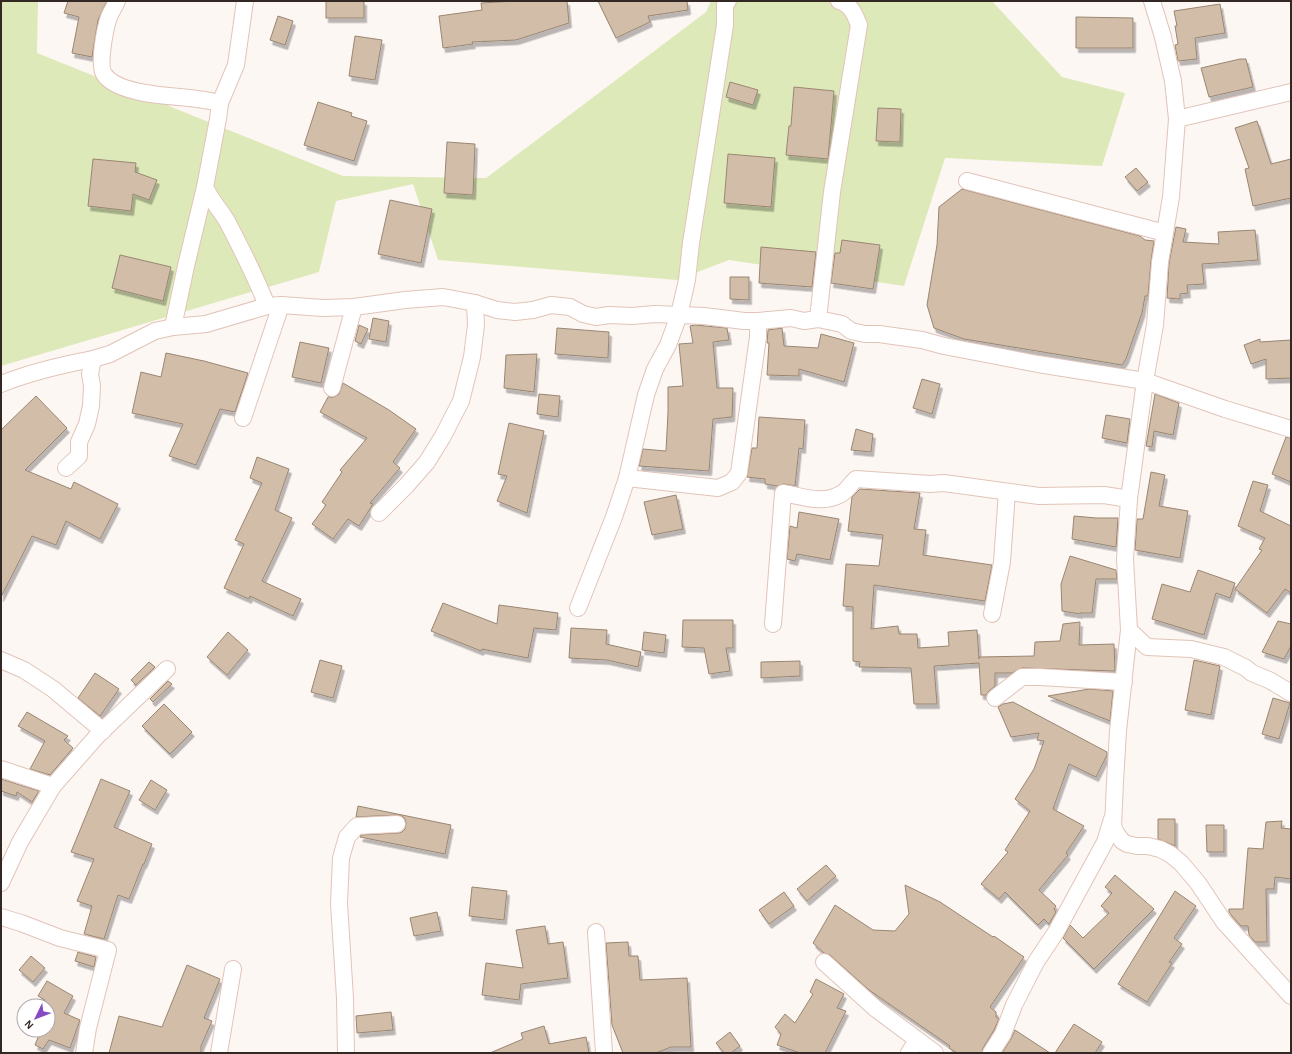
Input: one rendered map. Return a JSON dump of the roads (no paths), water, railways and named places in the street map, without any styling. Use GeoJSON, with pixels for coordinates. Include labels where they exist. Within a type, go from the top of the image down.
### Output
{"type":"FeatureCollection","features":[{"type":"Feature","properties":{"kind":"street"},"geometry":{"type":"LineString","coordinates":[[117,1],[109,18],[102,50],[103,73],[110,82],[125,88],[152,95],[192,98],[220,103]]}},
{"type":"Feature","properties":{"kind":"street"},"geometry":{"type":"LineString","coordinates":[[173,327],[205,187],[220,103],[236,65],[245,1]]}},
{"type":"Feature","properties":{"kind":"street"},"geometry":{"type":"LineString","coordinates":[[578,608],[614,517],[627,478],[640,413],[646,395],[655,369],[668,346],[679,315],[687,280],[691,243],[725,25],[725,5],[728,1]]}},
{"type":"Feature","properties":{"kind":"street"},"geometry":{"type":"LineString","coordinates":[[818,319],[832,192],[859,25],[856,7],[840,1]]}},
{"type":"Feature","properties":{"kind":"street"},"geometry":{"type":"LineString","coordinates":[[1152,1],[1163,37],[1173,80],[1177,119],[1171,197],[1160,262],[1155,325],[1145,381],[1129,499],[1124,559],[1129,630],[1118,731],[1113,826],[1116,833],[1122,840],[1132,845],[1148,846],[1160,849],[1170,854],[1181,863],[1198,883],[1224,922],[1291,996]]}},
{"type":"Feature","properties":{"kind":"street"},"geometry":{"type":"LineString","coordinates":[[1177,119],[1291,92]]}},
{"type":"Feature","properties":{"kind":"street"},"geometry":{"type":"LineString","coordinates":[[967,181],[1165,233]]}},
{"type":"Feature","properties":{"kind":"street"},"geometry":{"type":"LineString","coordinates":[[205,187],[211,199],[227,221],[248,262],[274,306],[243,418]]}},
{"type":"Feature","properties":{"kind":"street"},"geometry":{"type":"LineString","coordinates":[[1,384],[61,365],[110,354],[155,331],[173,327],[206,324],[274,306],[323,308],[354,307],[405,300],[443,297],[475,303],[496,310],[515,312],[551,306],[570,307],[583,314],[596,317],[609,315],[632,316],[655,314],[758,321],[791,318],[804,321],[818,319],[842,324],[851,331],[865,334],[879,334],[898,338],[922,340],[944,346],[1038,364],[1145,381],[1218,407],[1291,429]]}},
{"type":"Feature","properties":{"kind":"street"},"geometry":{"type":"LineString","coordinates":[[379,513],[427,462],[443,436],[461,401],[472,357],[476,325],[475,303]]}},
{"type":"Feature","properties":{"kind":"street"},"geometry":{"type":"LineString","coordinates":[[332,388],[354,307]]}},
{"type":"Feature","properties":{"kind":"street"},"geometry":{"type":"LineString","coordinates":[[627,478],[718,488],[732,482],[739,473],[758,337],[758,321]]}},
{"type":"Feature","properties":{"kind":"street"},"geometry":{"type":"LineString","coordinates":[[66,468],[79,456],[80,442],[87,424],[91,406],[92,386],[90,374],[93,359]]}},
{"type":"Feature","properties":{"kind":"street"},"geometry":{"type":"LineString","coordinates":[[773,624],[783,493],[798,495],[814,500],[827,500],[841,494],[856,479],[930,484],[944,483],[1040,496],[1104,495],[1129,499]]}},
{"type":"Feature","properties":{"kind":"street"},"geometry":{"type":"LineString","coordinates":[[992,614],[1002,562],[1007,492]]}},
{"type":"Feature","properties":{"kind":"street"},"geometry":{"type":"LineString","coordinates":[[1129,630],[1147,647],[1191,649],[1224,657],[1246,668],[1252,673],[1270,680],[1291,693]]}},
{"type":"Feature","properties":{"kind":"street"},"geometry":{"type":"LineString","coordinates":[[1,660],[24,670],[53,689],[103,731]]}},
{"type":"Feature","properties":{"kind":"street"},"geometry":{"type":"LineString","coordinates":[[1,883],[20,842],[53,786],[103,731],[167,669]]}},
{"type":"Feature","properties":{"kind":"street"},"geometry":{"type":"LineString","coordinates":[[995,698],[1022,677],[1040,676],[1124,682]]}},
{"type":"Feature","properties":{"kind":"street"},"geometry":{"type":"LineString","coordinates":[[1,769],[53,786]]}},
{"type":"Feature","properties":{"kind":"street"},"geometry":{"type":"LineString","coordinates":[[991,1053],[1003,1034],[1014,1005],[1036,962],[1056,932],[1105,842],[1113,814]]}},
{"type":"Feature","properties":{"kind":"street"},"geometry":{"type":"LineString","coordinates":[[346,1053],[345,998],[339,902],[341,858],[347,837],[357,826],[398,824]]}},
{"type":"Feature","properties":{"kind":"street"},"geometry":{"type":"LineString","coordinates":[[1,917],[60,938],[108,950],[88,1028],[84,1053]]}},
{"type":"Feature","properties":{"kind":"street"},"geometry":{"type":"LineString","coordinates":[[596,932],[604,1053]]}},
{"type":"Feature","properties":{"kind":"street"},"geometry":{"type":"LineString","coordinates":[[824,962],[876,1009],[913,1046],[935,1053]]}},
{"type":"Feature","properties":{"kind":"street"},"geometry":{"type":"LineString","coordinates":[[219,1053],[233,969]]}}]}
